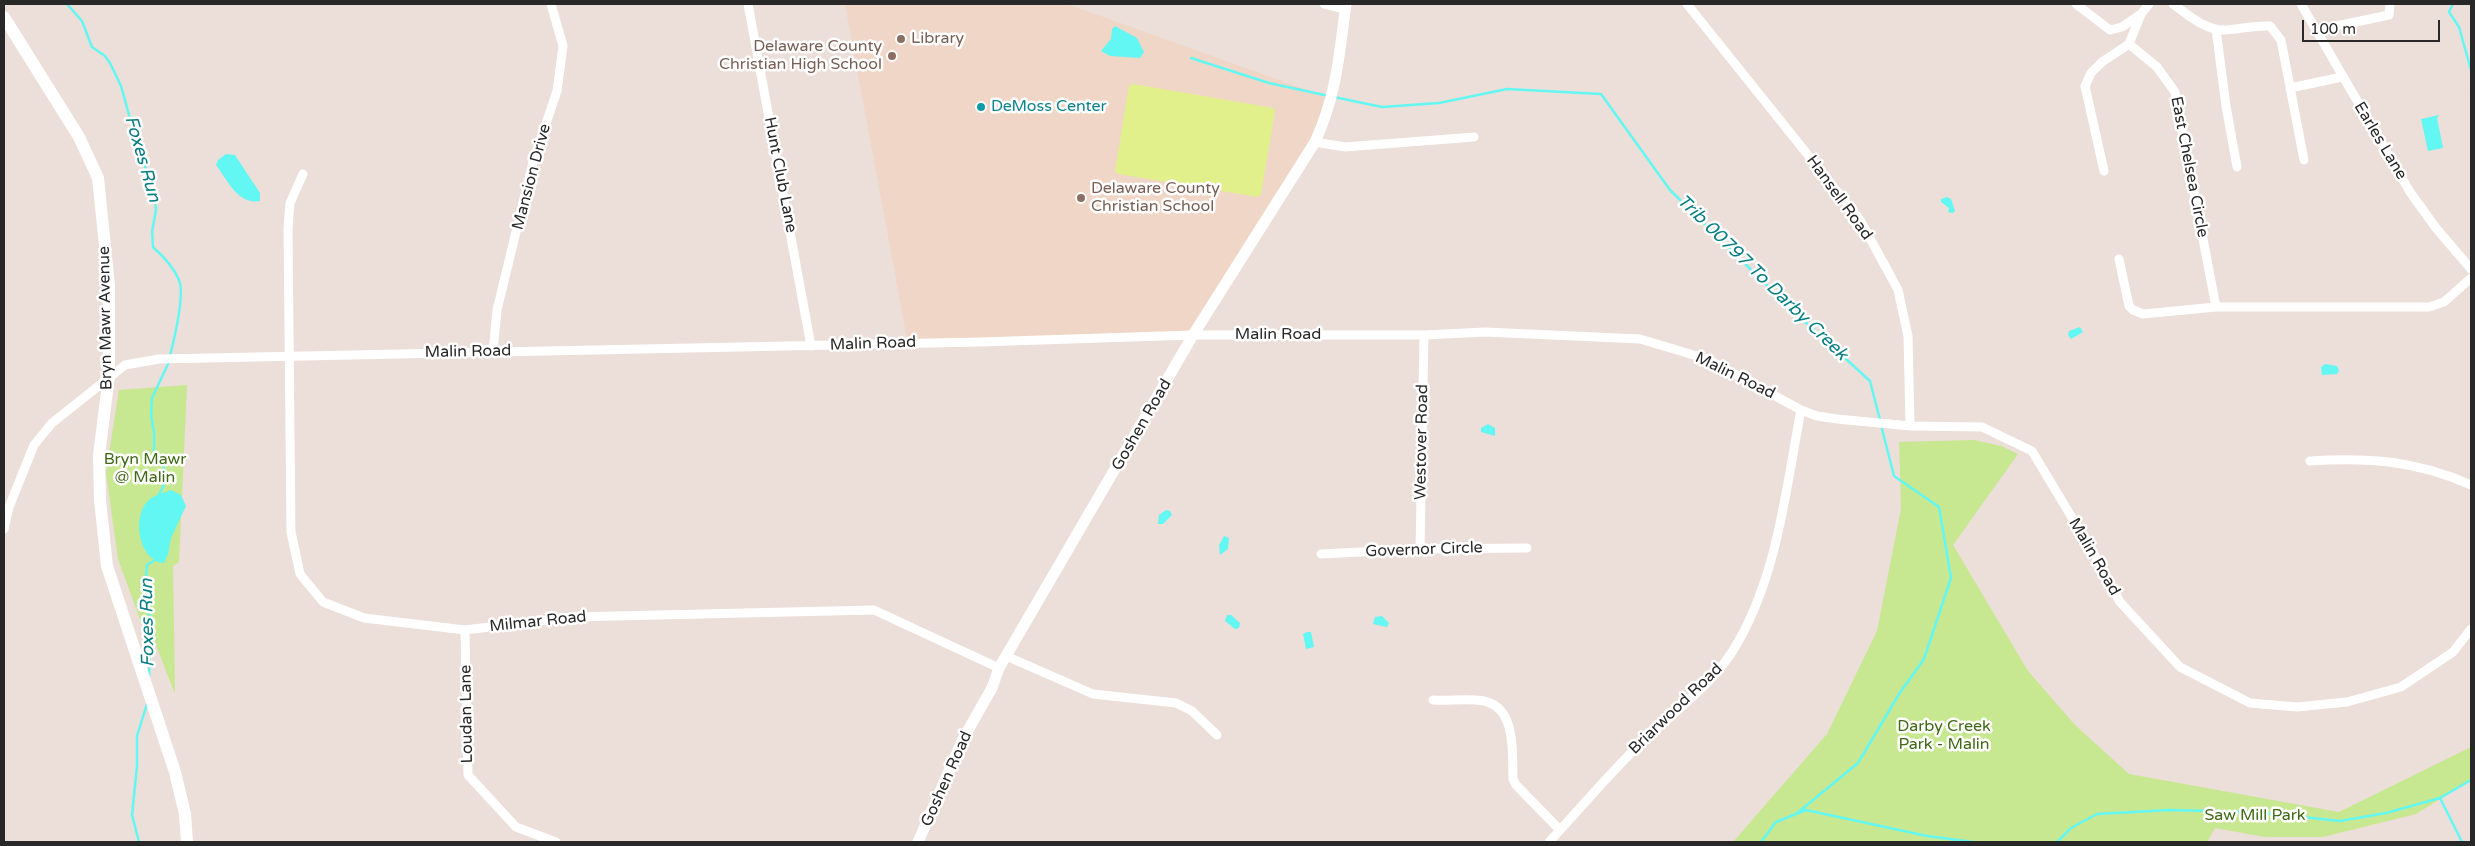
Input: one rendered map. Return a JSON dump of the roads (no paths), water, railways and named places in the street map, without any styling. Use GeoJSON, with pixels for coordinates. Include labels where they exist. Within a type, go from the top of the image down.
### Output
{"type":"FeatureCollection","features":[{"type":"Feature","properties":{"kind":"main road","name":"Bryn Mawr Avenue"},"geometry":{"type":"LineString","coordinates":[[4,17],[78,137],[98,178],[108,286],[109,376],[99,456],[100,500],[107,566],[175,772],[185,814],[187,842]]}},
{"type":"Feature","properties":{"kind":"street","name":"Mansion Drive"},"geometry":{"type":"LineString","coordinates":[[493,352],[497,310],[533,162],[557,91],[563,46],[551,4]]}},
{"type":"Feature","properties":{"kind":"street","name":"Hunt Club Lane"},"geometry":{"type":"LineString","coordinates":[[748,4],[810,346]]}},
{"type":"Feature","properties":{"kind":"street"},"geometry":{"type":"LineString","coordinates":[[1324,4],[1346,6]]}},
{"type":"Feature","properties":{"kind":"street","name":"Hansell Road"},"geometry":{"type":"LineString","coordinates":[[1686,4],[1860,220],[1890,274],[1898,290],[1908,336],[1910,426]]}},
{"type":"Feature","properties":{"kind":"street"},"geometry":{"type":"LineString","coordinates":[[2076,4],[2110,30],[2122,27],[2141,14],[2149,4]]}},
{"type":"Feature","properties":{"kind":"street"},"geometry":{"type":"LineString","coordinates":[[2173,4],[2194,19],[2216,29],[2270,26],[2281,40],[2304,160]]}},
{"type":"Feature","properties":{"kind":"street","name":"Earles Lane"},"geometry":{"type":"LineString","coordinates":[[2302,4],[2342,77],[2410,192],[2436,228],[2471,269]]}},
{"type":"Feature","properties":{"kind":"street"},"geometry":{"type":"LineString","coordinates":[[2317,30],[2389,15],[2390,4]]}},
{"type":"Feature","properties":{"kind":"street","name":"Goshen Road"},"geometry":{"type":"LineString","coordinates":[[918,842],[963,739],[992,688],[999,668],[1193,335],[1315,142],[1333,95],[1346,6]]}},
{"type":"Feature","properties":{"kind":"street"},"geometry":{"type":"LineString","coordinates":[[2104,171],[2085,86],[2091,73],[2102,62],[2130,44],[2141,14]]}},
{"type":"Feature","properties":{"kind":"street"},"geometry":{"type":"LineString","coordinates":[[2216,29],[2226,106],[2237,167]]}},
{"type":"Feature","properties":{"kind":"street","name":"East Chelsea Circle"},"geometry":{"type":"LineString","coordinates":[[2130,44],[2157,67],[2175,92],[2216,307]]}},
{"type":"Feature","properties":{"kind":"street"},"geometry":{"type":"LineString","coordinates":[[2290,88],[2342,77]]}},
{"type":"Feature","properties":{"kind":"street"},"geometry":{"type":"LineString","coordinates":[[1315,142],[1345,147],[1474,137]]}},
{"type":"Feature","properties":{"kind":"street","name":"Milmar Road"},"geometry":{"type":"LineString","coordinates":[[303,174],[290,203],[288,228],[291,532],[300,574],[323,602],[364,618],[465,630],[572,617],[874,610],[999,668]]}},
{"type":"Feature","properties":{"kind":"street"},"geometry":{"type":"LineString","coordinates":[[2119,259],[2129,306],[2133,310],[2150,314],[2216,307],[2429,307],[2444,302],[2471,278]]}},
{"type":"Feature","properties":{"kind":"street","name":"Malin Road"},"geometry":{"type":"LineString","coordinates":[[4,529],[9,508],[34,445],[62,413],[125,365],[164,359],[810,346],[1193,335],[1424,335],[1484,332],[1640,339],[1707,359],[1801,410],[1830,418],[1910,426],[1982,427],[2032,451],[2098,561],[2120,602],[2180,666],[2250,703],[2297,707],[2347,702],[2401,686],[2453,652],[2471,628]]}},
{"type":"Feature","properties":{"kind":"street","name":"Westover Road"},"geometry":{"type":"LineString","coordinates":[[1420,549],[1424,335]]}},
{"type":"Feature","properties":{"kind":"street","name":"Briarwood Road"},"geometry":{"type":"LineString","coordinates":[[1549,842],[1616,767],[1707,683],[1738,643],[1749,620],[1775,549],[1801,410]]}},
{"type":"Feature","properties":{"kind":"street"},"geometry":{"type":"LineString","coordinates":[[2310,461],[2344,459],[2406,463],[2438,471],[2471,484]]}},
{"type":"Feature","properties":{"kind":"street","name":"Governor Circle"},"geometry":{"type":"LineString","coordinates":[[1321,554],[1420,549],[1527,548]]}},
{"type":"Feature","properties":{"kind":"street","name":"Loudan Lane"},"geometry":{"type":"LineString","coordinates":[[465,630],[468,775],[516,827],[556,842]]}},
{"type":"Feature","properties":{"kind":"street"},"geometry":{"type":"LineString","coordinates":[[1006,656],[1093,694],[1176,703],[1192,711],[1217,735]]}},
{"type":"Feature","properties":{"kind":"street"},"geometry":{"type":"LineString","coordinates":[[1433,700],[1484,701],[1497,708],[1509,726],[1513,780],[1560,830]]}},
{"type":"Feature","properties":{"kind":"water"},"geometry":{"type":"Polygon","coordinates":[[[1115,26],[1137,38],[1144,52],[1140,58],[1110,56],[1101,51],[1111,39],[1112,29],[1115,26]]]}},
{"type":"Feature","properties":{"kind":"water"},"geometry":{"type":"Polygon","coordinates":[[[2439,115],[2437,118],[2443,148],[2428,151],[2421,119],[2439,115]]]}},
{"type":"Feature","properties":{"kind":"water"},"geometry":{"type":"Polygon","coordinates":[[[226,154],[235,155],[260,193],[260,201],[252,201],[240,196],[229,184],[216,165],[218,160],[226,154]]]}},
{"type":"Feature","properties":{"kind":"water"},"geometry":{"type":"Polygon","coordinates":[[[1947,197],[1951,199],[1955,211],[1953,213],[1948,212],[1949,208],[1941,202],[1941,199],[1947,197]]]}},
{"type":"Feature","properties":{"kind":"water"},"geometry":{"type":"Polygon","coordinates":[[[2080,327],[2083,332],[2071,339],[2068,335],[2069,331],[2080,327]]]}},
{"type":"Feature","properties":{"kind":"water"},"geometry":{"type":"Polygon","coordinates":[[[2325,364],[2337,366],[2339,371],[2337,374],[2322,375],[2321,367],[2325,364]]]}},
{"type":"Feature","properties":{"kind":"water"},"geometry":{"type":"Polygon","coordinates":[[[1488,424],[1495,428],[1495,436],[1481,432],[1481,428],[1488,424]]]}},
{"type":"Feature","properties":{"kind":"water"},"geometry":{"type":"Polygon","coordinates":[[[171,490],[181,495],[186,506],[171,538],[164,563],[155,560],[148,554],[143,545],[139,523],[146,503],[153,497],[171,490]]]}},
{"type":"Feature","properties":{"kind":"water"},"geometry":{"type":"Polygon","coordinates":[[[1166,510],[1170,511],[1172,515],[1163,524],[1158,524],[1159,515],[1166,510]]]}},
{"type":"Feature","properties":{"kind":"water"},"geometry":{"type":"Polygon","coordinates":[[[1224,536],[1229,538],[1228,549],[1220,555],[1219,545],[1224,536]]]}},
{"type":"Feature","properties":{"kind":"water"},"geometry":{"type":"Polygon","coordinates":[[[1227,615],[1231,615],[1240,623],[1239,628],[1235,629],[1225,621],[1227,615]]]}},
{"type":"Feature","properties":{"kind":"water"},"geometry":{"type":"Polygon","coordinates":[[[1382,616],[1389,623],[1387,627],[1373,624],[1375,617],[1382,616]]]}},
{"type":"Feature","properties":{"kind":"water"},"geometry":{"type":"Polygon","coordinates":[[[1311,632],[1314,647],[1306,649],[1303,634],[1311,632]]]}},
{"type":"Feature","properties":{"kind":"waterway","name":"Foxes Run"},"geometry":{"type":"LineString","coordinates":[[67,4],[82,21],[92,47],[105,56],[110,63],[121,86],[140,154],[154,190],[156,210],[152,232],[153,247],[177,276],[181,296],[170,356]]}},
{"type":"Feature","properties":{"kind":"waterway"},"geometry":{"type":"LineString","coordinates":[[2453,4],[2449,12],[2459,27],[2471,70]]}},
{"type":"Feature","properties":{"kind":"waterway","name":"Trib 00797 To Darby Creek"},"geometry":{"type":"LineString","coordinates":[[1191,58],[1269,83],[1329,96]]}},
{"type":"Feature","properties":{"kind":"waterway","name":"Trib 00797 To Darby Creek"},"geometry":{"type":"LineString","coordinates":[[1334,97],[1382,107],[1439,103],[1507,89],[1601,94],[1670,190],[1790,308],[1870,381],[1880,420]]}},
{"type":"Feature","properties":{"kind":"waterway","name":"Foxes Run"},"geometry":{"type":"LineString","coordinates":[[158,497],[167,478],[163,465],[154,458],[154,433],[151,415],[152,398],[169,362]]}},
{"type":"Feature","properties":{"kind":"waterway","name":"Trib 00797 To Darby Creek"},"geometry":{"type":"LineString","coordinates":[[1796,814],[1858,763],[1899,694],[1924,659],[1951,578],[1939,507],[1894,476],[1881,425]]}},
{"type":"Feature","properties":{"kind":"waterway","name":"Foxes Run"},"geometry":{"type":"LineString","coordinates":[[149,676],[151,624],[145,588],[147,565],[155,560]]}},
{"type":"Feature","properties":{"kind":"waterway","name":"Foxes Run"},"geometry":{"type":"LineString","coordinates":[[139,842],[132,815],[137,766],[137,736],[147,704]]}},
{"type":"Feature","properties":{"kind":"waterway"},"geometry":{"type":"LineString","coordinates":[[2057,842],[2071,828],[2097,814],[2169,810],[2255,812],[2340,821],[2386,813],[2440,798],[2471,780]]}},
{"type":"Feature","properties":{"kind":"waterway"},"geometry":{"type":"LineString","coordinates":[[2440,798],[2462,842]]}},
{"type":"Feature","properties":{"kind":"waterway"},"geometry":{"type":"LineString","coordinates":[[1761,842],[1776,822],[1806,810],[1927,836],[1973,842]]}},
{"type":"Feature","properties":{"kind":"place","name":"Library"},"geometry":{"type":"Point","coordinates":[901,39]}},
{"type":"Feature","properties":{"kind":"place","name":"Delaware County Christian High School"},"geometry":{"type":"Point","coordinates":[892,56]}},
{"type":"Feature","properties":{"kind":"place","name":"DeMoss Center"},"geometry":{"type":"Point","coordinates":[981,107]}},
{"type":"Feature","properties":{"kind":"place","name":"Delaware County Christian School"},"geometry":{"type":"Point","coordinates":[1081,198]}},
{"type":"Feature","properties":{"kind":"park label","name":"Bryn Mawr @ Malin"},"geometry":{"type":"Point","coordinates":[145,469]}},
{"type":"Feature","properties":{"kind":"park label","name":"Darby Creek Park - Malin"},"geometry":{"type":"Point","coordinates":[1944,736]}},
{"type":"Feature","properties":{"kind":"park label","name":"Saw Mill Park"},"geometry":{"type":"Point","coordinates":[2255,816]}}]}
